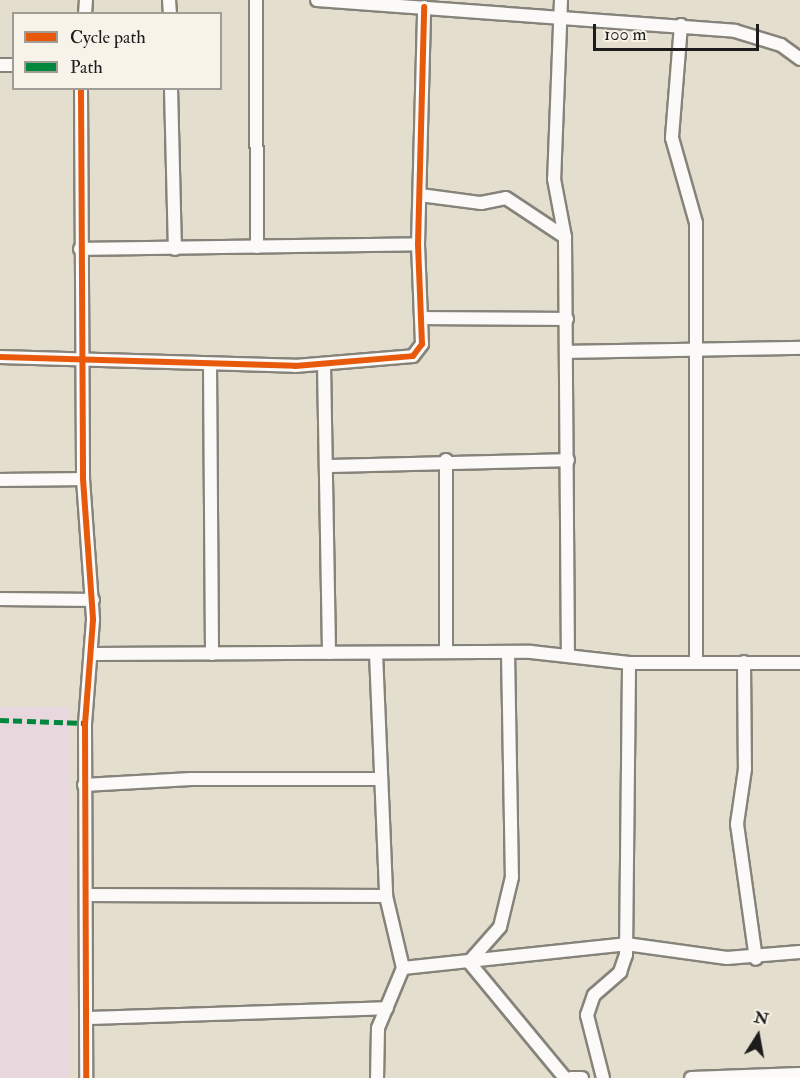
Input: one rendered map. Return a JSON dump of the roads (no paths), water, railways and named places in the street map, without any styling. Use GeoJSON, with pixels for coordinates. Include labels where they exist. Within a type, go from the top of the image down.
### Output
{"type":"FeatureCollection","features":[{"type":"Feature","properties":{"kind":"street"},"geometry":{"type":"LineString","coordinates":[[256,0],[257,247]]}},
{"type":"Feature","properties":{"kind":"street"},"geometry":{"type":"LineString","coordinates":[[317,0],[681,25],[752,34],[800,59]]}},
{"type":"Feature","properties":{"kind":"street"},"geometry":{"type":"LineString","coordinates":[[561,0],[554,179],[565,237],[568,655]]}},
{"type":"Feature","properties":{"kind":"street"},"geometry":{"type":"LineString","coordinates":[[0,357],[81,356],[210,366],[407,360],[422,344],[418,244],[424,7]]}},
{"type":"Feature","properties":{"kind":"street"},"geometry":{"type":"LineString","coordinates":[[681,25],[673,147],[688,184],[696,223],[696,662]]}},
{"type":"Feature","properties":{"kind":"street"},"geometry":{"type":"LineString","coordinates":[[81,90],[80,249],[83,480],[93,600],[93,654],[84,785],[88,1018],[86,1078]]}},
{"type":"Feature","properties":{"kind":"street"},"geometry":{"type":"LineString","coordinates":[[171,90],[175,249]]}},
{"type":"Feature","properties":{"kind":"street"},"geometry":{"type":"LineString","coordinates":[[420,195],[482,203],[506,198],[565,237]]}},
{"type":"Feature","properties":{"kind":"street"},"geometry":{"type":"LineString","coordinates":[[80,249],[418,244]]}},
{"type":"Feature","properties":{"kind":"street"},"geometry":{"type":"LineString","coordinates":[[421,318],[567,319]]}},
{"type":"Feature","properties":{"kind":"street"},"geometry":{"type":"LineString","coordinates":[[566,352],[800,348]]}},
{"type":"Feature","properties":{"kind":"street"},"geometry":{"type":"LineString","coordinates":[[324,364],[329,653]]}},
{"type":"Feature","properties":{"kind":"street"},"geometry":{"type":"LineString","coordinates":[[210,366],[212,654]]}},
{"type":"Feature","properties":{"kind":"street"},"geometry":{"type":"LineString","coordinates":[[326,466],[446,460],[568,460]]}},
{"type":"Feature","properties":{"kind":"street"},"geometry":{"type":"LineString","coordinates":[[446,460],[446,652]]}},
{"type":"Feature","properties":{"kind":"street"},"geometry":{"type":"LineString","coordinates":[[0,480],[83,480]]}},
{"type":"Feature","properties":{"kind":"street"},"geometry":{"type":"LineString","coordinates":[[0,600],[93,600]]}},
{"type":"Feature","properties":{"kind":"street"},"geometry":{"type":"LineString","coordinates":[[93,654],[508,652],[568,655],[629,663],[800,663]]}},
{"type":"Feature","properties":{"kind":"street"},"geometry":{"type":"LineString","coordinates":[[469,962],[500,927],[512,877],[508,652]]}},
{"type":"Feature","properties":{"kind":"street"},"geometry":{"type":"LineString","coordinates":[[376,653],[386,896],[403,968],[377,1035],[377,1078]]}},
{"type":"Feature","properties":{"kind":"street"},"geometry":{"type":"LineString","coordinates":[[744,662],[745,769],[737,824],[756,959]]}},
{"type":"Feature","properties":{"kind":"street"},"geometry":{"type":"LineString","coordinates":[[603,1078],[587,1025],[588,1006],[623,968],[626,944],[629,663]]}},
{"type":"Feature","properties":{"kind":"street"},"geometry":{"type":"LineString","coordinates":[[84,785],[191,779],[380,779]]}},
{"type":"Feature","properties":{"kind":"street"},"geometry":{"type":"LineString","coordinates":[[87,895],[386,896]]}},
{"type":"Feature","properties":{"kind":"street"},"geometry":{"type":"LineString","coordinates":[[403,968],[626,944],[756,959],[800,951]]}},
{"type":"Feature","properties":{"kind":"street"},"geometry":{"type":"LineString","coordinates":[[469,962],[565,1078]]}},
{"type":"Feature","properties":{"kind":"street"},"geometry":{"type":"LineString","coordinates":[[88,1018],[387,1008]]}},
{"type":"Feature","properties":{"kind":"street"},"geometry":{"type":"LineString","coordinates":[[691,1078],[800,1074]]}},
{"type":"Feature","properties":{"kind":"street"},"geometry":{"type":"LineString","coordinates":[[571,1078],[582,1078]]}}]}
